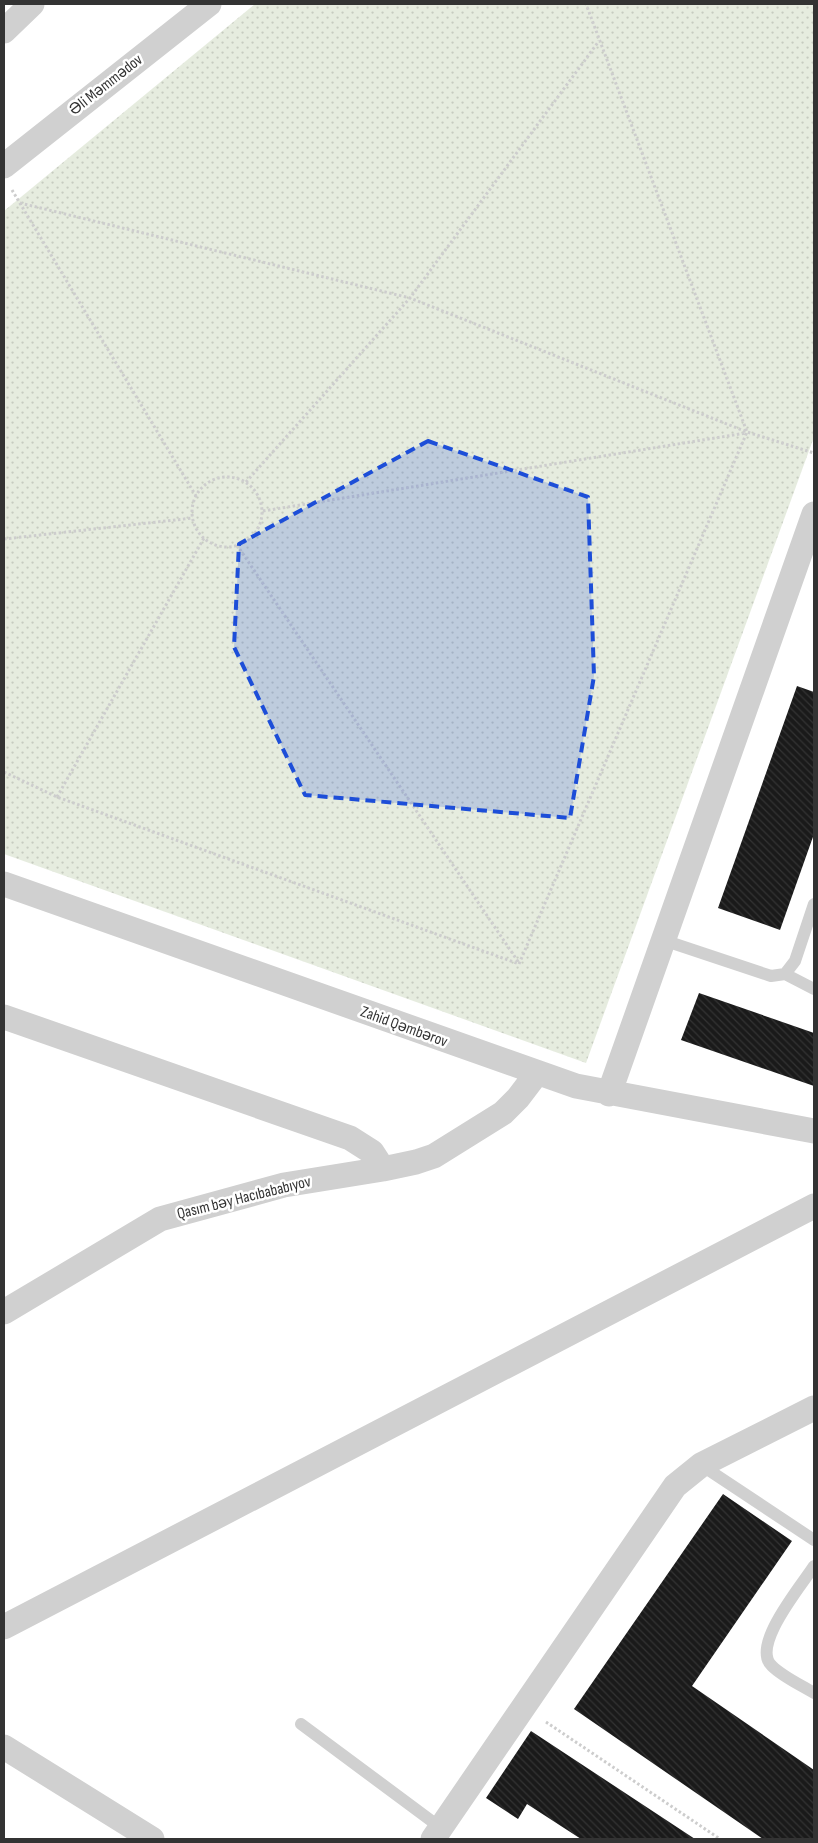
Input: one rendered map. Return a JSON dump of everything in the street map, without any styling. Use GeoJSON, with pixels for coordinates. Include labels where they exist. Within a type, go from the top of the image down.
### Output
{"type":"FeatureCollection","features":[{"type":"Feature","properties":{"kind":"street"},"geometry":{"type":"LineString","coordinates":[[4,31],[32,4]]}},
{"type":"Feature","properties":{"kind":"street","name":"Əli Məmmədov"},"geometry":{"type":"LineString","coordinates":[[4,166],[209,4]]}},
{"type":"Feature","properties":{"kind":"street"},"geometry":{"type":"LineString","coordinates":[[609,1094],[814,514]]}},
{"type":"Feature","properties":{"kind":"street","name":"Zahid Qəmbərov"},"geometry":{"type":"LineString","coordinates":[[4,884],[576,1086],[609,1094],[814,1130]]}},
{"type":"Feature","properties":{"kind":"street"},"geometry":{"type":"LineString","coordinates":[[4,1017],[350,1138],[372,1152],[383,1169]]}},
{"type":"Feature","properties":{"kind":"street","name":"Qasım bəy Hacıbababıyov"},"geometry":{"type":"LineString","coordinates":[[4,1312],[160,1219],[284,1185],[383,1169],[434,1156],[503,1113],[518,1098],[538,1072]]}},
{"type":"Feature","properties":{"kind":"street"},"geometry":{"type":"LineString","coordinates":[[4,1628],[814,1206]]}},
{"type":"Feature","properties":{"kind":"street"},"geometry":{"type":"LineString","coordinates":[[437,1834],[675,1486],[701,1466],[814,1408]]}},
{"type":"Feature","properties":{"kind":"street"},"geometry":{"type":"LineString","coordinates":[[4,1747],[146,1837]]}},
{"type":"Feature","properties":{"kind":"lane"},"geometry":{"type":"LineString","coordinates":[[784,974],[795,961],[814,904]]}},
{"type":"Feature","properties":{"kind":"lane"},"geometry":{"type":"LineString","coordinates":[[664,940],[771,976],[784,974],[814,989]]}},
{"type":"Feature","properties":{"kind":"lane"},"geometry":{"type":"LineString","coordinates":[[701,1466],[814,1540]]}},
{"type":"Feature","properties":{"kind":"lane"},"geometry":{"type":"LineString","coordinates":[[814,1566],[770,1632],[765,1651],[770,1666],[814,1694]]}},
{"type":"Feature","properties":{"kind":"lane"},"geometry":{"type":"LineString","coordinates":[[301,1724],[437,1834]]}},
{"type":"Feature","properties":{"kind":"path"},"geometry":{"type":"LineString","coordinates":[[519,964],[747,432],[586,4]]}},
{"type":"Feature","properties":{"kind":"path"},"geometry":{"type":"LineString","coordinates":[[246,482],[410,298],[599,41]]}},
{"type":"Feature","properties":{"kind":"path"},"geometry":{"type":"LineString","coordinates":[[196,496],[20,203],[410,298],[747,432],[814,454]]}},
{"type":"Feature","properties":{"kind":"path"},"geometry":{"type":"LineString","coordinates":[[263,511],[747,432]]}},
{"type":"Feature","properties":{"kind":"path"},"geometry":{"type":"LineString","coordinates":[[223,477],[246,482],[254,489],[260,499],[263,511],[261,522],[256,532],[248,540],[226,547],[214,544],[204,538],[197,529],[192,507],[196,496],[203,486],[223,477]]}},
{"type":"Feature","properties":{"kind":"path"},"geometry":{"type":"LineString","coordinates":[[4,539],[193,518]]}},
{"type":"Feature","properties":{"kind":"path"},"geometry":{"type":"LineString","coordinates":[[58,797],[204,538]]}},
{"type":"Feature","properties":{"kind":"path"},"geometry":{"type":"LineString","coordinates":[[237,545],[519,964]]}},
{"type":"Feature","properties":{"kind":"path"},"geometry":{"type":"LineString","coordinates":[[4,772],[58,797],[519,964]]}},
{"type":"Feature","properties":{"kind":"path"},"geometry":{"type":"LineString","coordinates":[[524,1707],[720,1839]]}},
{"type":"Feature","properties":{"kind":"highlighted area"},"geometry":{"type":"Polygon","coordinates":[[[428,441],[588,497],[594,676],[570,818],[305,795],[234,647],[239,544],[428,441]]]}},
{"type":"Feature","properties":{"kind":"shaded area"},"geometry":{"type":"Polygon","coordinates":[[[255,4],[814,4],[814,437],[586,1063],[4,854],[4,211],[255,4]]]}},
{"type":"Feature","properties":{"kind":"building"},"geometry":{"type":"Polygon","coordinates":[[[797,686],[814,692],[814,834],[780,930],[718,908],[797,686]]]}},
{"type":"Feature","properties":{"kind":"building"},"geometry":{"type":"Polygon","coordinates":[[[699,993],[814,1033],[814,1086],[681,1040],[699,993]]]}},
{"type":"Feature","properties":{"kind":"building"},"geometry":{"type":"Polygon","coordinates":[[[723,1494],[792,1541],[692,1686],[814,1770],[814,1839],[763,1839],[574,1709],[723,1494]]]}},
{"type":"Feature","properties":{"kind":"building"},"geometry":{"type":"Polygon","coordinates":[[[531,1731],[695,1839],[581,1839],[527,1804],[518,1819],[486,1798],[531,1731]]]}}]}
